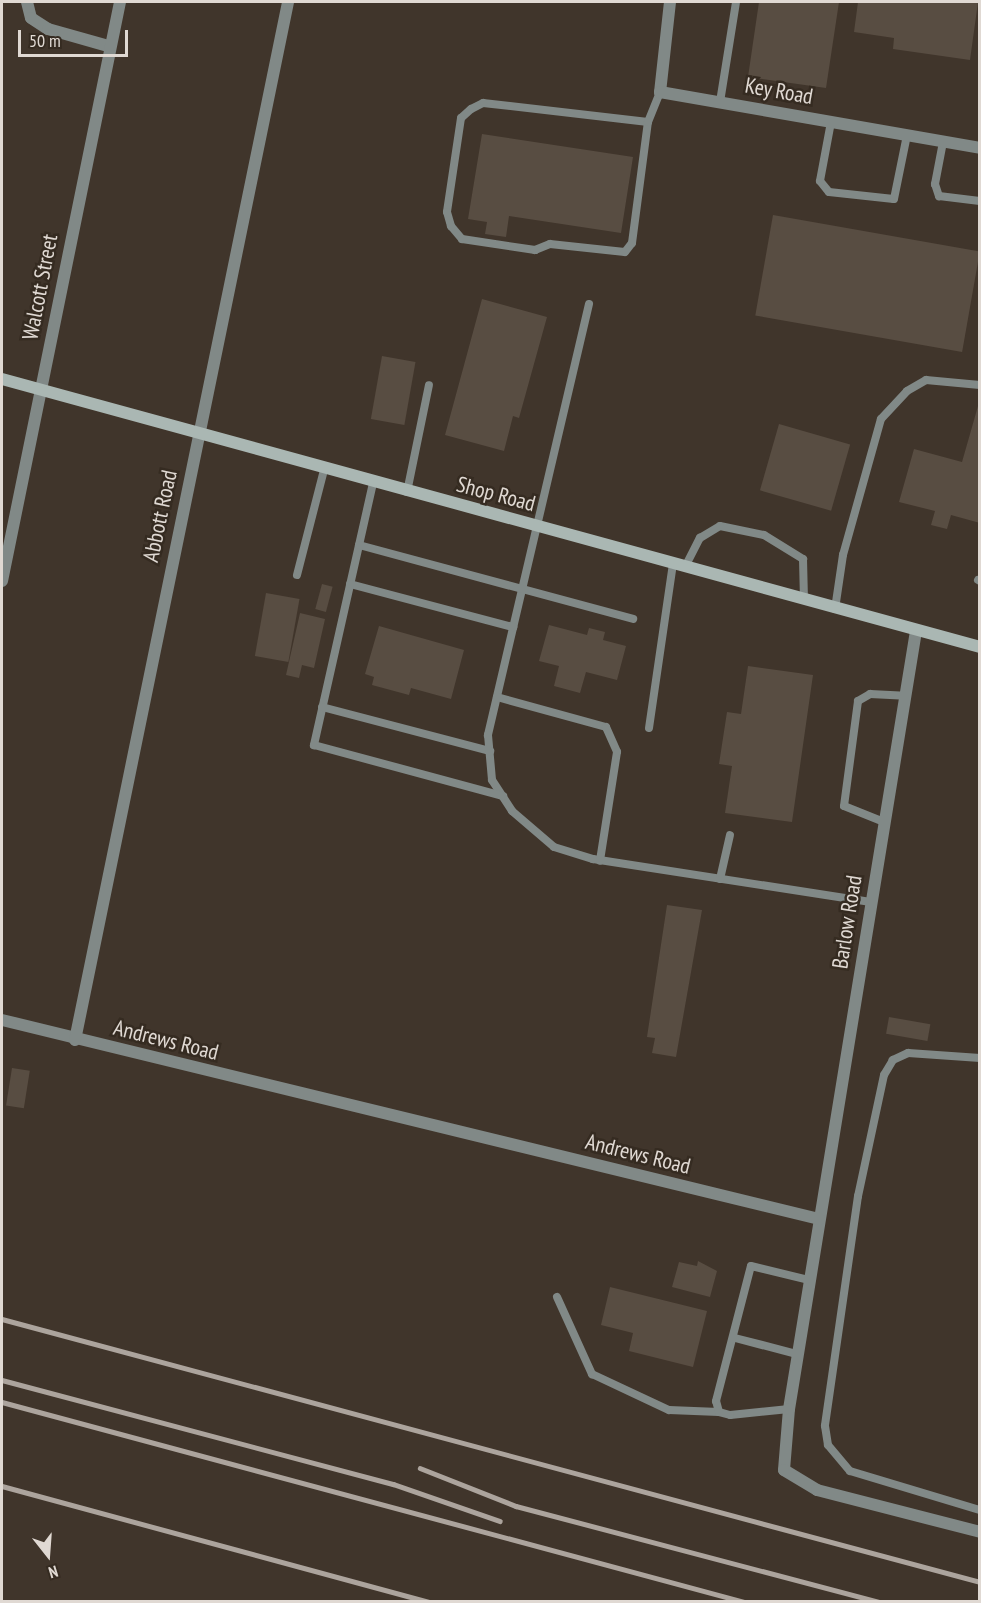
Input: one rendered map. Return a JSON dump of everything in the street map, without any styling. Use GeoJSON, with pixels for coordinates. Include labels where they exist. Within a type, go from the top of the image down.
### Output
{"type":"FeatureCollection","features":[{"type":"Feature","properties":{"kind":"street"},"geometry":{"type":"LineString","coordinates":[[27,2],[32,18],[48,29],[108,46]]}},
{"type":"Feature","properties":{"kind":"street","name":"Walcott Street"},"geometry":{"type":"LineString","coordinates":[[2,581],[108,46],[120,2]]}},
{"type":"Feature","properties":{"kind":"street","name":"Abbott Road"},"geometry":{"type":"LineString","coordinates":[[75,1040],[288,2]]}},
{"type":"Feature","properties":{"kind":"street"},"geometry":{"type":"LineString","coordinates":[[660,92],[670,2]]}},
{"type":"Feature","properties":{"kind":"street","name":"Key Road"},"geometry":{"type":"LineString","coordinates":[[660,92],[980,148]]}},
{"type":"Feature","properties":{"kind":"street","name":"Shop Road"},"geometry":{"type":"LineString","coordinates":[[2,379],[198,436],[980,647]]}},
{"type":"Feature","properties":{"kind":"street","name":"Barlow Road"},"geometry":{"type":"LineString","coordinates":[[819,1219],[916,631]]}},
{"type":"Feature","properties":{"kind":"street","name":"Andrews Road"},"geometry":{"type":"LineString","coordinates":[[2,1020],[75,1040],[819,1219]]}},
{"type":"Feature","properties":{"kind":"street"},"geometry":{"type":"LineString","coordinates":[[819,1219],[789,1409],[784,1470],[818,1490],[980,1532]]}},
{"type":"Feature","properties":{"kind":"lane"},"geometry":{"type":"LineString","coordinates":[[720,102],[736,2]]}},
{"type":"Feature","properties":{"kind":"lane"},"geometry":{"type":"LineString","coordinates":[[648,122],[483,103],[471,109],[461,118],[447,212],[451,226],[462,239],[535,250],[550,244],[625,252],[632,243],[648,122],[660,92]]}},
{"type":"Feature","properties":{"kind":"lane"},"geometry":{"type":"LineString","coordinates":[[831,122],[820,181],[829,192],[894,198],[907,135]]}},
{"type":"Feature","properties":{"kind":"lane"},"geometry":{"type":"LineString","coordinates":[[943,142],[935,184],[939,196],[980,201]]}},
{"type":"Feature","properties":{"kind":"lane"},"geometry":{"type":"LineString","coordinates":[[589,304],[497,697],[490,751],[492,780],[503,796],[554,847],[600,861],[871,902]]}},
{"type":"Feature","properties":{"kind":"lane"},"geometry":{"type":"LineString","coordinates":[[835,609],[843,555],[881,419],[907,392],[927,380],[980,385]]}},
{"type":"Feature","properties":{"kind":"lane"},"geometry":{"type":"LineString","coordinates":[[407,492],[429,385]]}},
{"type":"Feature","properties":{"kind":"lane"},"geometry":{"type":"LineString","coordinates":[[297,575],[324,470]]}},
{"type":"Feature","properties":{"kind":"lane"},"geometry":{"type":"LineString","coordinates":[[373,483],[314,745],[503,796]]}},
{"type":"Feature","properties":{"kind":"lane"},"geometry":{"type":"LineString","coordinates":[[649,728],[679,566],[700,538],[720,526],[764,535],[803,559],[804,600]]}},
{"type":"Feature","properties":{"kind":"lane"},"geometry":{"type":"LineString","coordinates":[[359,545],[522,586],[633,619]]}},
{"type":"Feature","properties":{"kind":"lane"},"geometry":{"type":"LineString","coordinates":[[350,584],[513,627]]}},
{"type":"Feature","properties":{"kind":"lane"},"geometry":{"type":"LineString","coordinates":[[884,822],[844,806],[858,701],[870,694],[905,696]]}},
{"type":"Feature","properties":{"kind":"lane"},"geometry":{"type":"LineString","coordinates":[[497,697],[606,728],[617,752],[600,861]]}},
{"type":"Feature","properties":{"kind":"lane"},"geometry":{"type":"LineString","coordinates":[[322,707],[490,751]]}},
{"type":"Feature","properties":{"kind":"lane"},"geometry":{"type":"LineString","coordinates":[[720,879],[730,836]]}},
{"type":"Feature","properties":{"kind":"lane"},"geometry":{"type":"LineString","coordinates":[[980,1058],[908,1053],[892,1060],[884,1075],[858,1196],[825,1426],[828,1445],[850,1471],[980,1510]]}},
{"type":"Feature","properties":{"kind":"lane"},"geometry":{"type":"LineString","coordinates":[[719,1412],[716,1401],[735,1338],[751,1266],[809,1280]]}},
{"type":"Feature","properties":{"kind":"lane"},"geometry":{"type":"LineString","coordinates":[[557,1297],[592,1374],[669,1410],[756,1416],[789,1409]]}},
{"type":"Feature","properties":{"kind":"lane"},"geometry":{"type":"LineString","coordinates":[[735,1338],[797,1354]]}},
{"type":"Feature","properties":{"kind":"building"},"geometry":{"type":"Polygon","coordinates":[[[759,2],[839,2],[826,88],[748,77],[759,2]]]}},
{"type":"Feature","properties":{"kind":"building"},"geometry":{"type":"Polygon","coordinates":[[[858,2],[978,2],[970,60],[893,49],[894,38],[854,32],[858,2]]]}},
{"type":"Feature","properties":{"kind":"building"},"geometry":{"type":"Polygon","coordinates":[[[482,134],[633,157],[621,233],[509,216],[506,237],[485,234],[487,222],[468,219],[482,134]]]}},
{"type":"Feature","properties":{"kind":"building"},"geometry":{"type":"Polygon","coordinates":[[[773,215],[980,251],[962,352],[755,315],[773,215]]]}},
{"type":"Feature","properties":{"kind":"building"},"geometry":{"type":"Polygon","coordinates":[[[482,299],[547,317],[519,418],[513,416],[504,451],[445,435],[482,299]]]}},
{"type":"Feature","properties":{"kind":"building"},"geometry":{"type":"Polygon","coordinates":[[[382,356],[415,362],[404,425],[371,419],[382,356]]]}},
{"type":"Feature","properties":{"kind":"building"},"geometry":{"type":"Polygon","coordinates":[[[980,399],[980,523],[951,515],[947,529],[931,525],[935,511],[899,502],[914,449],[962,462],[980,399]]]}},
{"type":"Feature","properties":{"kind":"building"},"geometry":{"type":"Polygon","coordinates":[[[779,424],[850,444],[831,511],[760,490],[779,424]]]}},
{"type":"Feature","properties":{"kind":"building"},"geometry":{"type":"Polygon","coordinates":[[[322,584],[333,587],[326,612],[315,609],[322,584]]]}},
{"type":"Feature","properties":{"kind":"building"},"geometry":{"type":"Polygon","coordinates":[[[266,593],[299,599],[288,662],[255,656],[266,593]]]}},
{"type":"Feature","properties":{"kind":"building"},"geometry":{"type":"Polygon","coordinates":[[[300,613],[325,619],[314,668],[302,665],[299,678],[286,675],[300,613]]]}},
{"type":"Feature","properties":{"kind":"building"},"geometry":{"type":"Polygon","coordinates":[[[549,625],[587,635],[589,628],[605,632],[603,640],[626,646],[617,680],[586,672],[580,693],[554,686],[559,666],[539,661],[549,625]]]}},
{"type":"Feature","properties":{"kind":"building"},"geometry":{"type":"Polygon","coordinates":[[[379,626],[464,650],[451,699],[411,688],[409,695],[372,685],[374,677],[365,674],[379,626]]]}},
{"type":"Feature","properties":{"kind":"building"},"geometry":{"type":"Polygon","coordinates":[[[748,666],[813,675],[792,822],[725,813],[732,766],[719,764],[727,712],[741,714],[748,666]]]}},
{"type":"Feature","properties":{"kind":"building"},"geometry":{"type":"Polygon","coordinates":[[[667,905],[702,910],[676,1057],[652,1053],[655,1038],[647,1037],[667,905]]]}},
{"type":"Feature","properties":{"kind":"building"},"geometry":{"type":"Polygon","coordinates":[[[889,1017],[930,1024],[927,1041],[886,1034],[889,1017]]]}},
{"type":"Feature","properties":{"kind":"building"},"geometry":{"type":"Polygon","coordinates":[[[12,1068],[30,1071],[24,1108],[6,1106],[12,1068]]]}},
{"type":"Feature","properties":{"kind":"building"},"geometry":{"type":"Polygon","coordinates":[[[698,1261],[717,1271],[710,1297],[672,1287],[679,1262],[697,1266],[698,1261]]]}},
{"type":"Feature","properties":{"kind":"building"},"geometry":{"type":"Polygon","coordinates":[[[610,1287],[707,1311],[693,1367],[629,1351],[633,1333],[601,1325],[610,1287]]]}},
{"type":"Feature","properties":{"kind":"railway"},"geometry":{"type":"LineString","coordinates":[[2,1319],[980,1582]]}},
{"type":"Feature","properties":{"kind":"railway"},"geometry":{"type":"LineString","coordinates":[[2,1380],[393,1484],[500,1521]]}},
{"type":"Feature","properties":{"kind":"railway"},"geometry":{"type":"LineString","coordinates":[[2,1402],[745,1602]]}},
{"type":"Feature","properties":{"kind":"railway"},"geometry":{"type":"LineString","coordinates":[[420,1468],[516,1506],[879,1602]]}},
{"type":"Feature","properties":{"kind":"railway"},"geometry":{"type":"LineString","coordinates":[[2,1486],[430,1602]]}}]}
